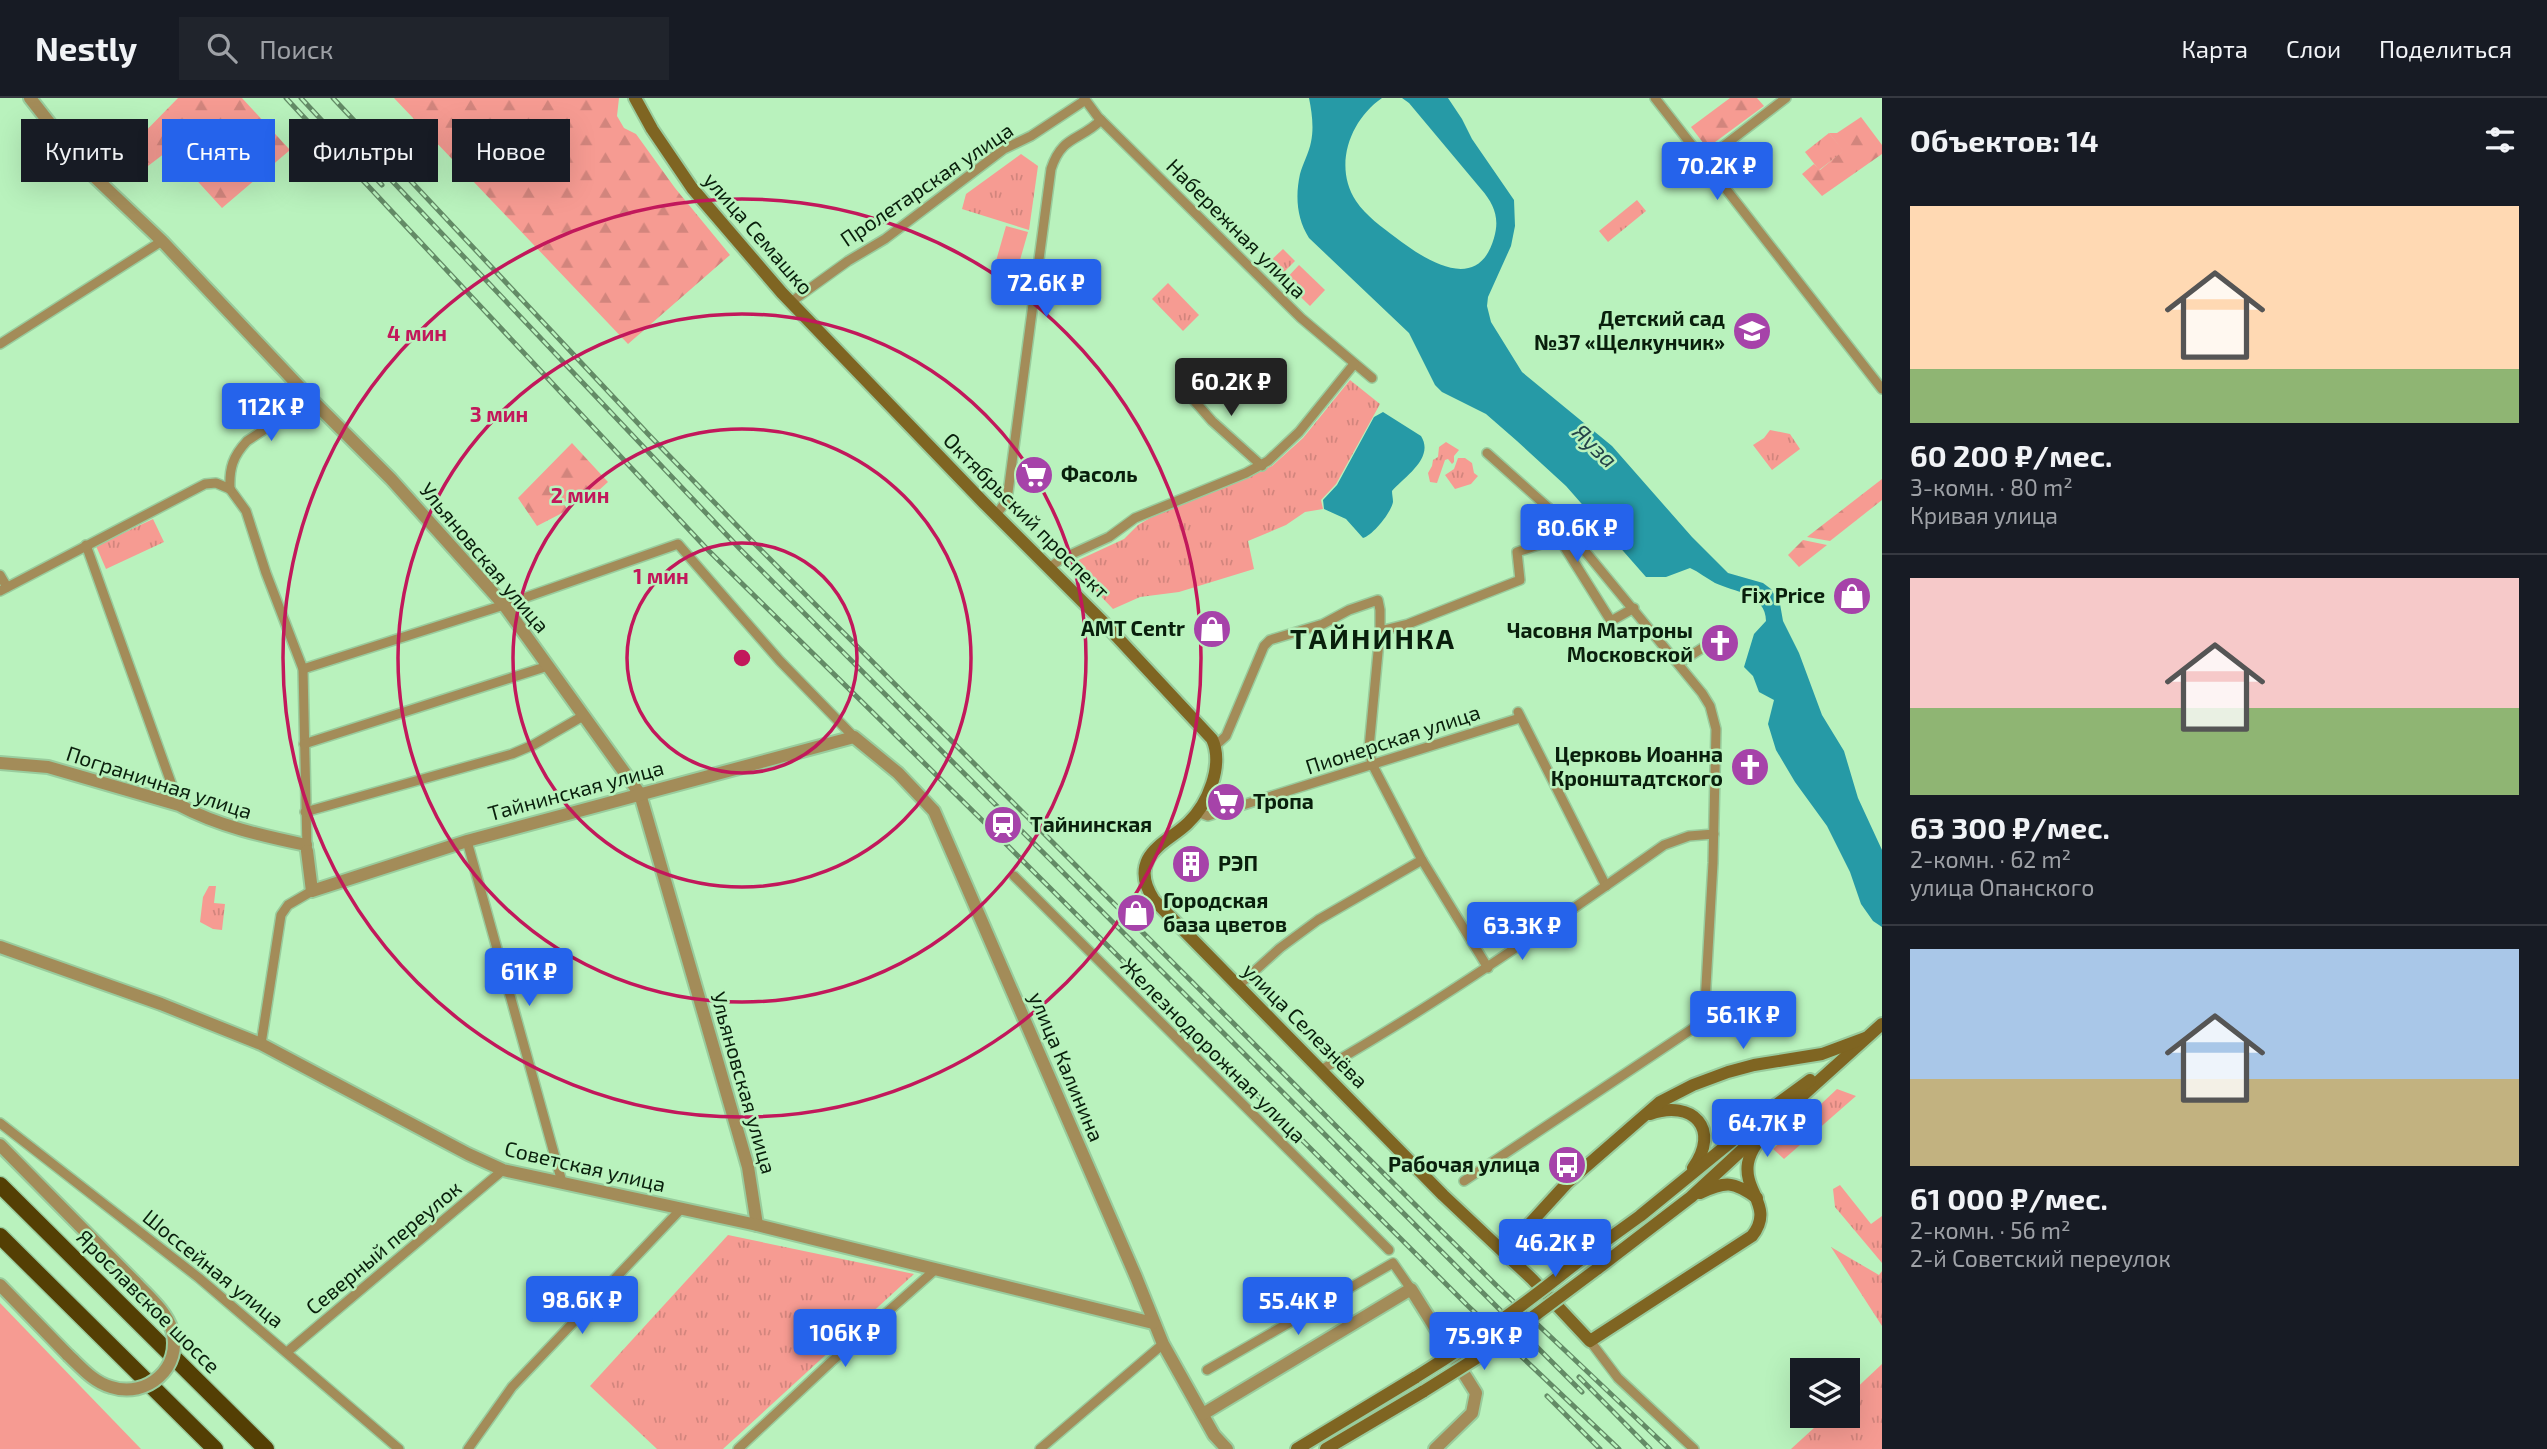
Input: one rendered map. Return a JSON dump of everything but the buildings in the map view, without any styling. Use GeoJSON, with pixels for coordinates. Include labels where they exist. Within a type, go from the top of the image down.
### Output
{"type":"FeatureCollection","features":[{"type":"Feature","properties":{"kind":"highway","name":"Ярославское шоссе"},"geometry":{"type":"LineString","coordinates":[[0,1185],[266,1449]]}},
{"type":"Feature","properties":{"kind":"highway"},"geometry":{"type":"LineString","coordinates":[[0,1236],[213,1449]]}},
{"type":"Feature","properties":{"kind":"main road","name":"улица Семашко"},"geometry":{"type":"LineString","coordinates":[[635,98],[652,129],[692,188],[810,323]]}},
{"type":"Feature","properties":{"kind":"main road","name":"Октябрьский проспект"},"geometry":{"type":"LineString","coordinates":[[810,323],[1190,715],[1215,746]]}},
{"type":"Feature","properties":{"kind":"main road"},"geometry":{"type":"LineString","coordinates":[[1197,812],[1216,769],[1215,746]]}},
{"type":"Feature","properties":{"kind":"main road","name":"улица Селезнёва"},"geometry":{"type":"LineString","coordinates":[[1197,812],[1149,858],[1145,880],[1150,894],[1160,908],[1590,1341]]}},
{"type":"Feature","properties":{"kind":"main road"},"geometry":{"type":"LineString","coordinates":[[1326,1449],[1483,1354],[1597,1269],[1691,1197],[1882,1024]]}},
{"type":"Feature","properties":{"kind":"main road"},"geometry":{"type":"LineString","coordinates":[[1504,1252],[1567,1184],[1660,1102],[1728,1072],[1822,1054],[1865,1038]]}},
{"type":"Feature","properties":{"kind":"main road"},"geometry":{"type":"LineString","coordinates":[[1297,1449],[1476,1340],[1683,1183],[1776,1105],[1835,1066]]}},
{"type":"Feature","properties":{"kind":"main road"},"geometry":{"type":"LineString","coordinates":[[1646,1115],[1667,1108],[1681,1110],[1693,1116],[1702,1127],[1705,1140],[1702,1154],[1683,1183]]}},
{"type":"Feature","properties":{"kind":"main road"},"geometry":{"type":"LineString","coordinates":[[1590,1341],[1752,1236],[1761,1217],[1757,1198],[1748,1178],[1748,1165],[1753,1149],[1774,1122]]}},
{"type":"Feature","properties":{"kind":"main road"},"geometry":{"type":"LineString","coordinates":[[1691,1197],[1716,1186],[1729,1184],[1742,1188],[1757,1198]]}},
{"type":"Feature","properties":{"kind":"street","name":"Ульяновская улица"},"geometry":{"type":"LineString","coordinates":[[30,98],[84,167],[162,241],[311,399],[391,479],[504,605],[640,794],[748,1167],[757,1225]]}},
{"type":"Feature","properties":{"kind":"street"},"geometry":{"type":"LineString","coordinates":[[1655,98],[1882,389]]}},
{"type":"Feature","properties":{"kind":"street"},"geometry":{"type":"LineString","coordinates":[[1704,161],[1786,98]]}},
{"type":"Feature","properties":{"kind":"street","name":"Пролетарская улица"},"geometry":{"type":"LineString","coordinates":[[791,302],[848,261],[885,239],[1004,149],[1036,133],[1084,99]]}},
{"type":"Feature","properties":{"kind":"street","name":"Набережная улица"},"geometry":{"type":"LineString","coordinates":[[1084,99],[1101,120],[1301,318],[1372,378]]}},
{"type":"Feature","properties":{"kind":"street"},"geometry":{"type":"LineString","coordinates":[[996,515],[1007,500],[1051,169],[1066,142],[1088,132],[1101,120]]}},
{"type":"Feature","properties":{"kind":"street"},"geometry":{"type":"LineString","coordinates":[[0,344],[162,241]]}},
{"type":"Feature","properties":{"kind":"street"},"geometry":{"type":"LineString","coordinates":[[1049,568],[1108,537],[1135,518],[1262,466],[1291,440],[1354,365]]}},
{"type":"Feature","properties":{"kind":"street"},"geometry":{"type":"LineString","coordinates":[[1183,388],[1212,421],[1262,466]]}},
{"type":"Feature","properties":{"kind":"street"},"geometry":{"type":"LineString","coordinates":[[230,489],[232,461],[238,450],[247,441],[311,399]]}},
{"type":"Feature","properties":{"kind":"street"},"geometry":{"type":"LineString","coordinates":[[1464,1181],[1704,1021],[1714,834],[1715,719],[1702,693],[1551,510],[1487,453]]}},
{"type":"Feature","properties":{"kind":"street"},"geometry":{"type":"LineString","coordinates":[[0,575],[4,589],[205,484],[216,483],[230,489],[246,511],[266,573],[303,669],[306,848],[312,891],[288,905],[281,915],[261,1044]]}},
{"type":"Feature","properties":{"kind":"street"},"geometry":{"type":"LineString","coordinates":[[1380,631],[1408,624],[1520,580],[1517,552],[1559,538],[1611,621],[1634,608]]}},
{"type":"Feature","properties":{"kind":"street"},"geometry":{"type":"LineString","coordinates":[[303,669],[504,605],[678,544],[780,660],[854,737]]}},
{"type":"Feature","properties":{"kind":"street"},"geometry":{"type":"LineString","coordinates":[[86,545],[179,805]]}},
{"type":"Feature","properties":{"kind":"street"},"geometry":{"type":"LineString","coordinates":[[1215,746],[1226,736],[1266,642],[1323,624],[1349,610],[1378,600],[1380,631],[1369,748],[1372,764],[1422,860],[1488,968]]}},
{"type":"Feature","properties":{"kind":"street"},"geometry":{"type":"LineString","coordinates":[[1679,663],[1704,647]]}},
{"type":"Feature","properties":{"kind":"street"},"geometry":{"type":"LineString","coordinates":[[304,744],[548,666]]}},
{"type":"Feature","properties":{"kind":"street","name":"Пионерская улица"},"geometry":{"type":"LineString","coordinates":[[1197,812],[1208,816],[1519,715],[1606,886]]}},
{"type":"Feature","properties":{"kind":"street"},"geometry":{"type":"LineString","coordinates":[[305,811],[512,754],[583,716]]}},
{"type":"Feature","properties":{"kind":"street","name":"Тайнинская улица"},"geometry":{"type":"LineString","coordinates":[[312,891],[467,841],[854,737]]}},
{"type":"Feature","properties":{"kind":"street","name":"улица Калинина"},"geometry":{"type":"LineString","coordinates":[[854,737],[898,773],[934,811],[1136,1277],[1153,1323],[1214,1435]]}},
{"type":"Feature","properties":{"kind":"street","name":"Пограничная улица"},"geometry":{"type":"LineString","coordinates":[[0,764],[48,767],[179,805],[195,814],[306,848]]}},
{"type":"Feature","properties":{"kind":"street"},"geometry":{"type":"LineString","coordinates":[[1321,1070],[1488,968],[1664,845],[1689,836],[1714,834]]}},
{"type":"Feature","properties":{"kind":"street"},"geometry":{"type":"LineString","coordinates":[[467,841],[562,1182]]}},
{"type":"Feature","properties":{"kind":"street"},"geometry":{"type":"LineString","coordinates":[[1238,986],[1318,920],[1422,860]]}},
{"type":"Feature","properties":{"kind":"street","name":"Железнодорожная улица"},"geometry":{"type":"LineString","coordinates":[[1014,876],[1389,1250]]}},
{"type":"Feature","properties":{"kind":"street","name":"Советская улица"},"geometry":{"type":"LineString","coordinates":[[0,947],[161,1004],[261,1044],[503,1170],[757,1225],[1153,1323]]}},
{"type":"Feature","properties":{"kind":"street","name":"Шоссейная улица"},"geometry":{"type":"LineString","coordinates":[[0,1123],[199,1278],[399,1449]]}},
{"type":"Feature","properties":{"kind":"street"},"geometry":{"type":"LineString","coordinates":[[0,1145],[165,1316],[172,1332],[174,1349],[168,1364],[160,1377],[148,1387],[135,1391],[109,1387],[93,1378],[68,1355],[0,1285]]}},
{"type":"Feature","properties":{"kind":"street","name":"Северный переулок"},"geometry":{"type":"LineString","coordinates":[[287,1352],[503,1170]]}},
{"type":"Feature","properties":{"kind":"street"},"geometry":{"type":"LineString","coordinates":[[468,1449],[512,1387],[681,1209]]}},
{"type":"Feature","properties":{"kind":"street"},"geometry":{"type":"LineString","coordinates":[[1207,1370],[1393,1263],[1476,1393],[1472,1413],[1435,1449]]}},
{"type":"Feature","properties":{"kind":"street"},"geometry":{"type":"LineString","coordinates":[[738,1449],[831,1362],[937,1269]]}},
{"type":"Feature","properties":{"kind":"street"},"geometry":{"type":"LineString","coordinates":[[1203,1413],[1411,1289]]}},
{"type":"Feature","properties":{"kind":"street"},"geometry":{"type":"LineString","coordinates":[[1590,1341],[1618,1378],[1694,1449]]}},
{"type":"Feature","properties":{"kind":"street"},"geometry":{"type":"LineString","coordinates":[[1040,1449],[1163,1344]]}},
{"type":"Feature","properties":{"kind":"street"},"geometry":{"type":"LineString","coordinates":[[1214,1435],[1218,1449]]}},
{"type":"Feature","properties":{"kind":"street"},"geometry":{"type":"LineString","coordinates":[[1214,1435],[1227,1449]]}},
{"type":"Feature","properties":{"kind":"green space"},"geometry":{"type":"Polygon","coordinates":[[[178,98],[242,98],[261,119],[162,119],[162,155],[148,166],[148,129],[178,98]]]}},
{"type":"Feature","properties":{"kind":"green space"},"geometry":{"type":"Polygon","coordinates":[[[394,98],[619,98],[617,116],[624,128],[636,134],[675,188],[730,255],[628,344],[474,182],[570,182],[570,119],[452,119],[452,159],[438,144],[438,119],[414,119],[394,98]]]}},
{"type":"Feature","properties":{"kind":"green space"},"geometry":{"type":"Polygon","coordinates":[[[1730,98],[1757,98],[1764,106],[1707,148],[1691,127],[1730,98]]]}},
{"type":"Feature","properties":{"kind":"green space"},"geometry":{"type":"Polygon","coordinates":[[[1861,117],[1882,145],[1882,154],[1822,196],[1802,174],[1814,164],[1820,170],[1843,151],[1829,133],[1837,133],[1861,117]]]}},
{"type":"Feature","properties":{"kind":"green space"},"geometry":{"type":"Polygon","coordinates":[[[1829,133],[1844,151],[1819,170],[1805,152],[1829,133]]]}},
{"type":"Feature","properties":{"kind":"green space"},"geometry":{"type":"Polygon","coordinates":[[[275,134],[289,149],[275,163],[275,134]]]}},
{"type":"Feature","properties":{"kind":"green space"},"geometry":{"type":"Polygon","coordinates":[[[1021,154],[1038,166],[1029,230],[962,209],[966,194],[1021,154]]]}},
{"type":"Feature","properties":{"kind":"green space"},"geometry":{"type":"Polygon","coordinates":[[[198,182],[252,182],[222,208],[198,182]]]}},
{"type":"Feature","properties":{"kind":"green space"},"geometry":{"type":"Polygon","coordinates":[[[1637,200],[1646,211],[1608,242],[1599,231],[1637,200]]]}},
{"type":"Feature","properties":{"kind":"green space"},"geometry":{"type":"Polygon","coordinates":[[[1006,226],[1028,232],[1016,274],[994,268],[1006,226]]]}},
{"type":"Feature","properties":{"kind":"green space"},"geometry":{"type":"Polygon","coordinates":[[[1283,249],[1295,261],[1280,276],[1268,263],[1283,249]]]}},
{"type":"Feature","properties":{"kind":"green space"},"geometry":{"type":"Polygon","coordinates":[[[1299,265],[1325,290],[1310,306],[1284,281],[1299,265]]]}},
{"type":"Feature","properties":{"kind":"green space"},"geometry":{"type":"Polygon","coordinates":[[[1168,283],[1199,315],[1183,331],[1152,299],[1168,283]]]}},
{"type":"Feature","properties":{"kind":"green space"},"geometry":{"type":"Polygon","coordinates":[[[1350,380],[1380,404],[1336,484],[1321,500],[1323,509],[1305,512],[1286,525],[1248,541],[1254,569],[1179,592],[1140,597],[1113,609],[1070,564],[1124,539],[1150,518],[1272,466],[1303,438],[1350,380]]]}},
{"type":"Feature","properties":{"kind":"green space"},"geometry":{"type":"Polygon","coordinates":[[[1770,430],[1790,434],[1800,449],[1772,470],[1753,445],[1770,430]]]}},
{"type":"Feature","properties":{"kind":"green space"},"geometry":{"type":"Polygon","coordinates":[[[1446,442],[1459,450],[1452,464],[1448,459],[1445,460],[1437,483],[1430,482],[1428,473],[1433,460],[1438,457],[1439,447],[1446,442]]]}},
{"type":"Feature","properties":{"kind":"green space"},"geometry":{"type":"Polygon","coordinates":[[[572,443],[608,482],[588,500],[579,492],[563,503],[568,510],[537,526],[518,498],[572,443]]]}},
{"type":"Feature","properties":{"kind":"green space"},"geometry":{"type":"Polygon","coordinates":[[[1458,458],[1465,458],[1472,463],[1474,473],[1478,476],[1471,484],[1455,489],[1445,475],[1454,469],[1458,458]]]}},
{"type":"Feature","properties":{"kind":"green space"},"geometry":{"type":"Polygon","coordinates":[[[1882,479],[1882,500],[1830,541],[1807,537],[1882,479]]]}},
{"type":"Feature","properties":{"kind":"green space"},"geometry":{"type":"Polygon","coordinates":[[[153,519],[164,542],[106,569],[96,546],[153,519]]]}},
{"type":"Feature","properties":{"kind":"green space"},"geometry":{"type":"Polygon","coordinates":[[[1803,540],[1827,545],[1799,567],[1788,555],[1803,540]]]}},
{"type":"Feature","properties":{"kind":"green space"},"geometry":{"type":"Polygon","coordinates":[[[209,886],[216,886],[214,903],[225,904],[222,930],[213,929],[200,922],[203,897],[209,886]]]}},
{"type":"Feature","properties":{"kind":"green space"},"geometry":{"type":"Polygon","coordinates":[[[1837,1089],[1856,1096],[1784,1159],[1773,1149],[1837,1089]]]}},
{"type":"Feature","properties":{"kind":"green space"},"geometry":{"type":"Polygon","coordinates":[[[1840,1185],[1871,1224],[1882,1216],[1882,1263],[1835,1207],[1833,1189],[1840,1185]]]}},
{"type":"Feature","properties":{"kind":"green space"},"geometry":{"type":"Polygon","coordinates":[[[728,1235],[914,1274],[723,1449],[657,1449],[590,1386],[728,1235]]]}},
{"type":"Feature","properties":{"kind":"green space"},"geometry":{"type":"Polygon","coordinates":[[[1831,1247],[1879,1275],[1882,1271],[1882,1326],[1831,1247]]]}},
{"type":"Feature","properties":{"kind":"green space"},"geometry":{"type":"Polygon","coordinates":[[[0,1303],[141,1449],[0,1449],[0,1303]]]}},
{"type":"Feature","properties":{"kind":"green space"},"geometry":{"type":"Polygon","coordinates":[[[663,1360],[703,1402],[682,1422],[642,1380],[663,1360]]]}},
{"type":"Feature","properties":{"kind":"green space"},"geometry":{"type":"Polygon","coordinates":[[[1882,1364],[1882,1449],[1791,1449],[1814,1428],[1860,1428],[1860,1385],[1882,1364]]]}},
{"type":"Feature","properties":{"kind":"water","name":"Яуза"},"geometry":{"type":"Polygon","coordinates":[[[1309,98],[1382,98],[1361,118],[1348,145],[1346,173],[1349,187],[1364,212],[1407,246],[1435,262],[1450,268],[1464,269],[1476,265],[1486,255],[1496,231],[1495,212],[1481,189],[1402,98],[1448,98],[1472,139],[1514,200],[1515,226],[1511,246],[1488,297],[1491,322],[1522,372],[1612,446],[1692,537],[1728,573],[1763,583],[1771,589],[1780,604],[1783,621],[1799,653],[1822,715],[1844,751],[1858,798],[1882,850],[1882,927],[1873,921],[1861,904],[1850,872],[1827,826],[1776,750],[1768,724],[1774,700],[1759,692],[1753,676],[1744,667],[1754,634],[1766,621],[1761,605],[1748,595],[1715,583],[1690,568],[1666,577],[1646,577],[1566,486],[1517,441],[1486,414],[1442,392],[1435,385],[1409,333],[1309,238],[1305,231],[1298,208],[1298,191],[1300,174],[1312,137],[1309,98]]]}},
{"type":"Feature","properties":{"kind":"water"},"geometry":{"type":"Polygon","coordinates":[[[1383,412],[1421,436],[1424,452],[1416,466],[1392,491],[1392,507],[1385,518],[1363,538],[1346,519],[1324,509],[1323,500],[1337,485],[1374,417],[1383,412]]]}},
{"type":"Feature","properties":{"kind":"railway"},"geometry":{"type":"LineString","coordinates":[[286,98],[707,549],[1467,1305],[1619,1449]]}},
{"type":"Feature","properties":{"kind":"railway"},"geometry":{"type":"LineString","coordinates":[[301,98],[382,185]]}},
{"type":"Feature","properties":{"kind":"railway"},"geometry":{"type":"LineString","coordinates":[[333,98],[749,538],[1497,1286],[1669,1449]]}},
{"type":"Feature","properties":{"kind":"railway"},"geometry":{"type":"LineString","coordinates":[[393,182],[740,549],[1582,1392]]}},
{"type":"Feature","properties":{"kind":"railway"},"geometry":{"type":"LineString","coordinates":[[1579,1377],[1650,1449]]}},
{"type":"Feature","properties":{"kind":"railway"},"geometry":{"type":"LineString","coordinates":[[1547,1396],[1600,1449]]}},
{"type":"Feature","properties":{"kind":"place","name":"Детский сад №37 «Щелкунчик»"},"geometry":{"type":"Point","coordinates":[1752,331]}},
{"type":"Feature","properties":{"kind":"place","name":"Фасоль"},"geometry":{"type":"Point","coordinates":[1034,475]}},
{"type":"Feature","properties":{"kind":"place","name":"Fix Price"},"geometry":{"type":"Point","coordinates":[1852,596]}},
{"type":"Feature","properties":{"kind":"place","name":"AMT Centr"},"geometry":{"type":"Point","coordinates":[1212,629]}},
{"type":"Feature","properties":{"kind":"place","name":"Часовня Матроны Московской"},"geometry":{"type":"Point","coordinates":[1720,643]}},
{"type":"Feature","properties":{"kind":"place","name":"Церковь Иоанна Кронштадтского"},"geometry":{"type":"Point","coordinates":[1750,767]}},
{"type":"Feature","properties":{"kind":"place","name":"Тропа"},"geometry":{"type":"Point","coordinates":[1226,802]}},
{"type":"Feature","properties":{"kind":"place","name":"Тайнинская"},"geometry":{"type":"Point","coordinates":[1003,825]}},
{"type":"Feature","properties":{"kind":"place","name":"РЭП"},"geometry":{"type":"Point","coordinates":[1191,864]}},
{"type":"Feature","properties":{"kind":"place","name":"Городская база цветов"},"geometry":{"type":"Point","coordinates":[1136,913]}},
{"type":"Feature","properties":{"kind":"place","name":"Рабочая улица"},"geometry":{"type":"Point","coordinates":[1567,1165]}},
{"type":"Feature","properties":{"kind":"district","name":"ТАЙНИНКА"},"geometry":{"type":"Point","coordinates":[1373,639]}}]}
